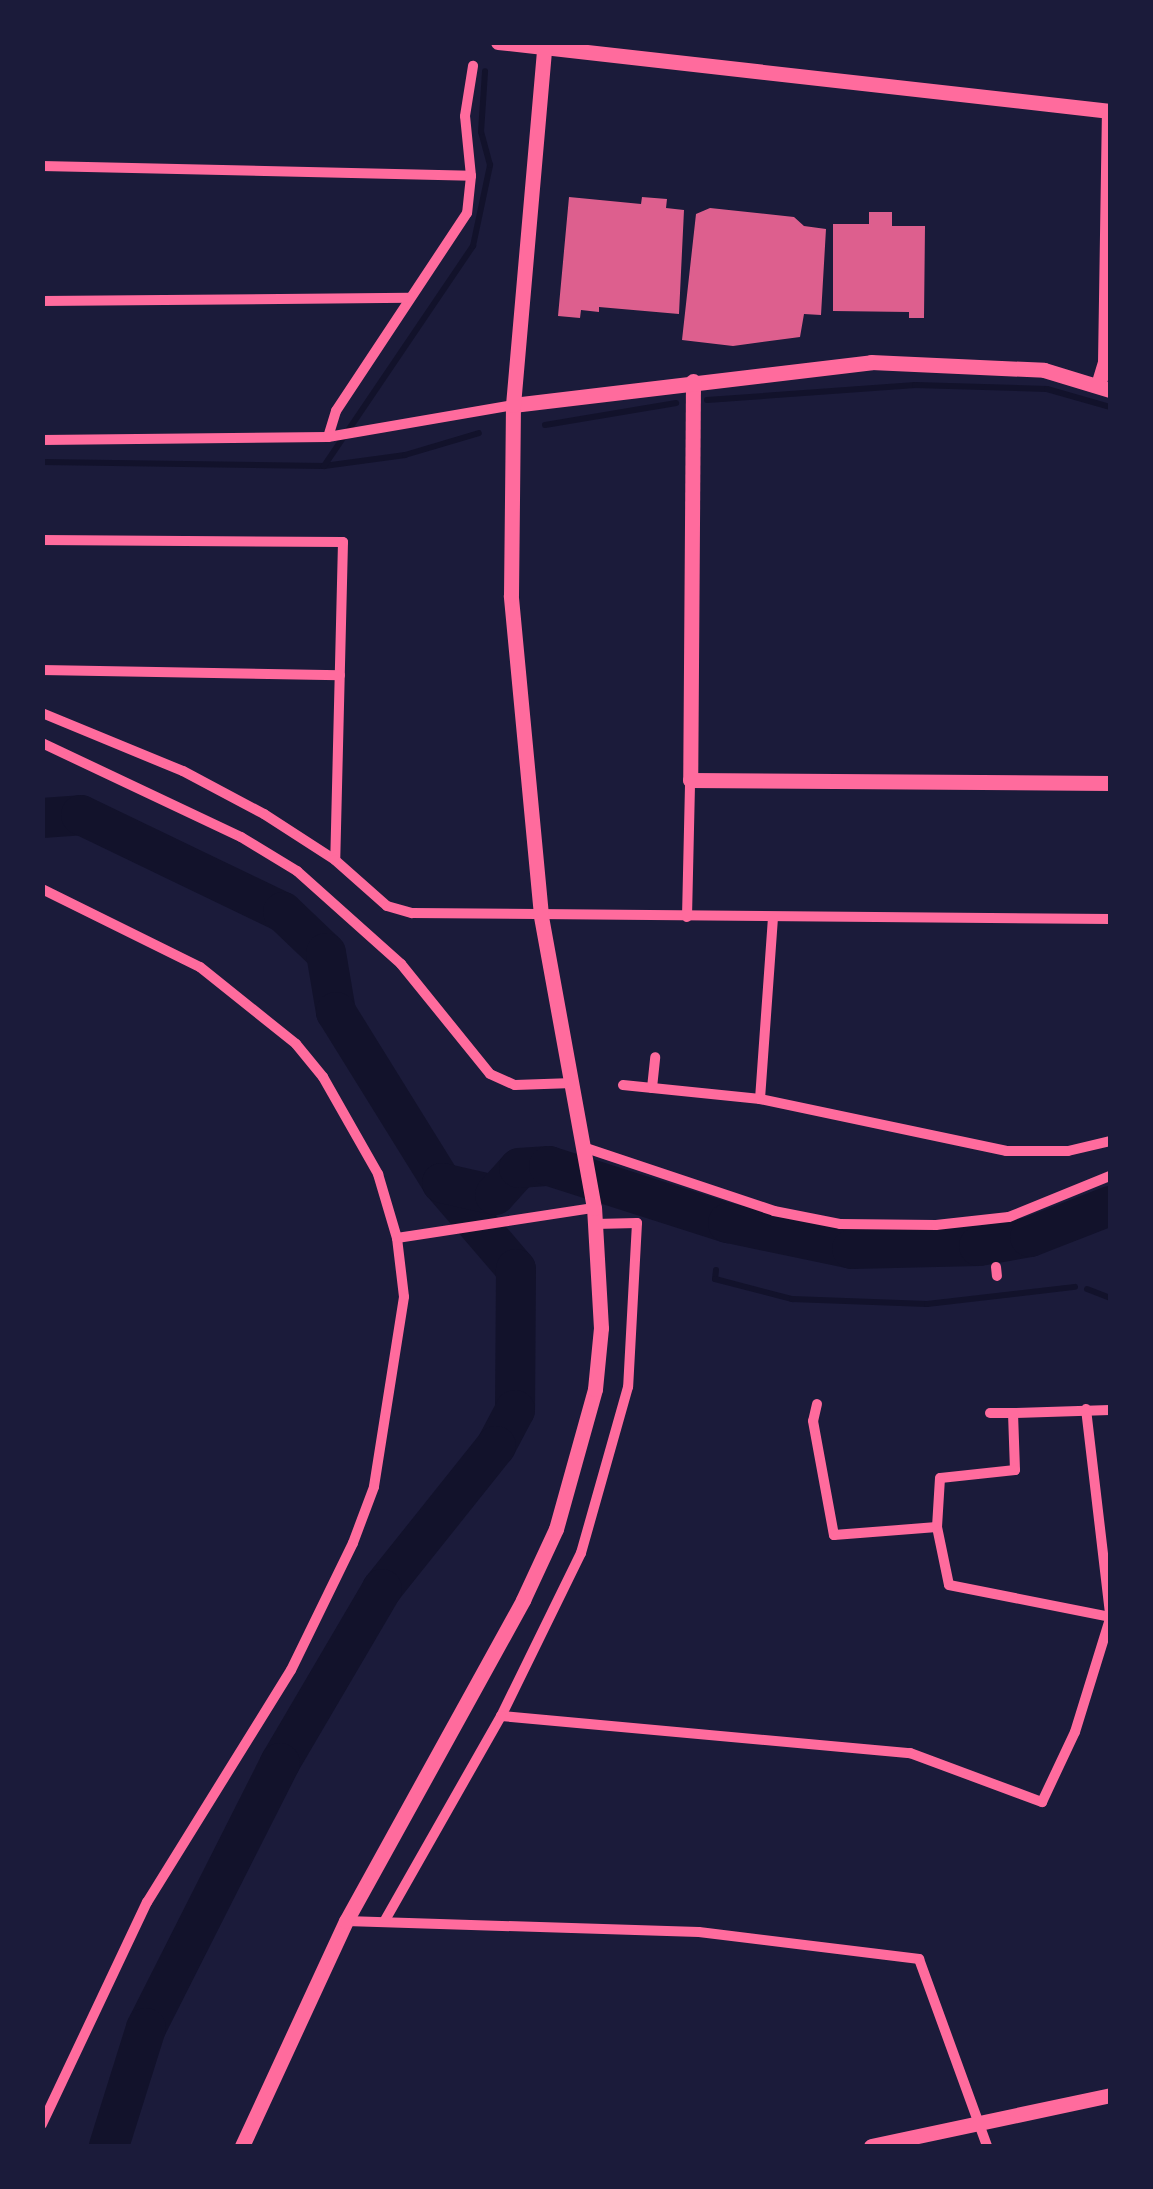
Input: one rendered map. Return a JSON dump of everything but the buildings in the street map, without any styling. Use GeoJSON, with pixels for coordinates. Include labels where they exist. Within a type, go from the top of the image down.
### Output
{"type":"FeatureCollection","features":[{"type":"Feature","properties":{"kind":"street"},"geometry":{"type":"LineString","coordinates":[[42,440],[333,436],[513,405],[871,362],[1010,366],[1104,387],[1110,111],[498,42]]}},
{"type":"Feature","properties":{"kind":"street"},"geometry":{"type":"LineString","coordinates":[[242,2146],[346,1921],[464,1714],[556,1530],[595,1389],[601,1328],[593,1208],[541,915],[511,595],[513,405],[545,45]]}},
{"type":"Feature","properties":{"kind":"street"},"geometry":{"type":"LineString","coordinates":[[333,436],[336,411],[467,213],[471,176],[466,116],[473,66]]}},
{"type":"Feature","properties":{"kind":"street"},"geometry":{"type":"LineString","coordinates":[[42,166],[471,176]]}},
{"type":"Feature","properties":{"kind":"street"},"geometry":{"type":"LineString","coordinates":[[42,301],[410,298]]}},
{"type":"Feature","properties":{"kind":"street"},"geometry":{"type":"LineString","coordinates":[[687,917],[693,381]]}},
{"type":"Feature","properties":{"kind":"street"},"geometry":{"type":"LineString","coordinates":[[42,540],[343,542],[335,860]]}},
{"type":"Feature","properties":{"kind":"street"},"geometry":{"type":"LineString","coordinates":[[42,670],[340,675]]}},
{"type":"Feature","properties":{"kind":"street"},"geometry":{"type":"LineString","coordinates":[[42,713],[183,771],[335,860],[387,906],[412,913],[1110,919]]}},
{"type":"Feature","properties":{"kind":"street"},"geometry":{"type":"LineString","coordinates":[[42,744],[241,837],[297,870],[401,964],[490,1074],[515,1084],[573,1083]]}},
{"type":"Feature","properties":{"kind":"street"},"geometry":{"type":"LineString","coordinates":[[690,780],[1110,783]]}},
{"type":"Feature","properties":{"kind":"street"},"geometry":{"type":"LineString","coordinates":[[42,889],[200,968],[296,1044],[362,1141],[401,1238],[404,1298],[397,1368],[374,1486],[353,1544],[291,1670],[147,1902],[42,2124]]}},
{"type":"Feature","properties":{"kind":"street"},"geometry":{"type":"LineString","coordinates":[[760,1099],[773,919]]}},
{"type":"Feature","properties":{"kind":"street"},"geometry":{"type":"LineString","coordinates":[[652,1088],[655,1057]]}},
{"type":"Feature","properties":{"kind":"street"},"geometry":{"type":"LineString","coordinates":[[622,1085],[760,1099],[1006,1151],[1068,1151],[1110,1141]]}},
{"type":"Feature","properties":{"kind":"street"},"geometry":{"type":"LineString","coordinates":[[586,1153],[774,1211],[840,1224],[936,1225],[1009,1217],[1110,1176]]}},
{"type":"Feature","properties":{"kind":"street"},"geometry":{"type":"LineString","coordinates":[[384,1922],[500,1716],[580,1553],[622,1419],[637,1223],[593,1208],[401,1238]]}},
{"type":"Feature","properties":{"kind":"street"},"geometry":{"type":"LineString","coordinates":[[817,1404],[814,1421],[834,1535],[937,1526]]}},
{"type":"Feature","properties":{"kind":"street"},"geometry":{"type":"LineString","coordinates":[[500,1716],[910,1754],[1042,1802],[1075,1732],[1110,1616],[1086,1409]]}},
{"type":"Feature","properties":{"kind":"street"},"geometry":{"type":"LineString","coordinates":[[990,1413],[1110,1410]]}},
{"type":"Feature","properties":{"kind":"street"},"geometry":{"type":"LineString","coordinates":[[1013,1413],[1014,1470],[940,1478],[937,1526],[949,1585],[1110,1616]]}},
{"type":"Feature","properties":{"kind":"street"},"geometry":{"type":"LineString","coordinates":[[346,1921],[699,1932],[919,1959],[987,2146]]}},
{"type":"Feature","properties":{"kind":"street"},"geometry":{"type":"LineString","coordinates":[[871,2146],[1110,2095]]}},
{"type":"Feature","properties":{"kind":"waterway"},"geometry":{"type":"LineString","coordinates":[[324,466],[473,246],[490,165],[481,132],[485,71]]}},
{"type":"Feature","properties":{"kind":"waterway"},"geometry":{"type":"LineString","coordinates":[[707,400],[915,385],[1047,389],[1110,407]]}},
{"type":"Feature","properties":{"kind":"waterway"},"geometry":{"type":"LineString","coordinates":[[545,425],[676,403]]}},
{"type":"Feature","properties":{"kind":"waterway"},"geometry":{"type":"LineString","coordinates":[[43,462],[324,466],[405,455],[479,433]]}},
{"type":"Feature","properties":{"kind":"waterway"},"geometry":{"type":"LineString","coordinates":[[42,818],[81,815],[283,912],[326,953],[336,1012],[442,1183],[516,1269],[515,1410],[496,1446],[382,1589],[280,1763],[146,2028],[109,2146]]}},
{"type":"Feature","properties":{"kind":"waterway"},"geometry":{"type":"LineString","coordinates":[[442,1183],[495,1195],[519,1168],[549,1166],[728,1223],[852,1249],[979,1246],[1030,1237],[1110,1206]]}},
{"type":"Feature","properties":{"kind":"waterway"},"geometry":{"type":"LineString","coordinates":[[722,1239],[728,1223]]}},
{"type":"Feature","properties":{"kind":"waterway"},"geometry":{"type":"LineString","coordinates":[[716,1270],[715,1279],[792,1299],[927,1304],[1075,1287]]}},
{"type":"Feature","properties":{"kind":"waterway"},"geometry":{"type":"LineString","coordinates":[[1087,1289],[1110,1298]]}}]}
